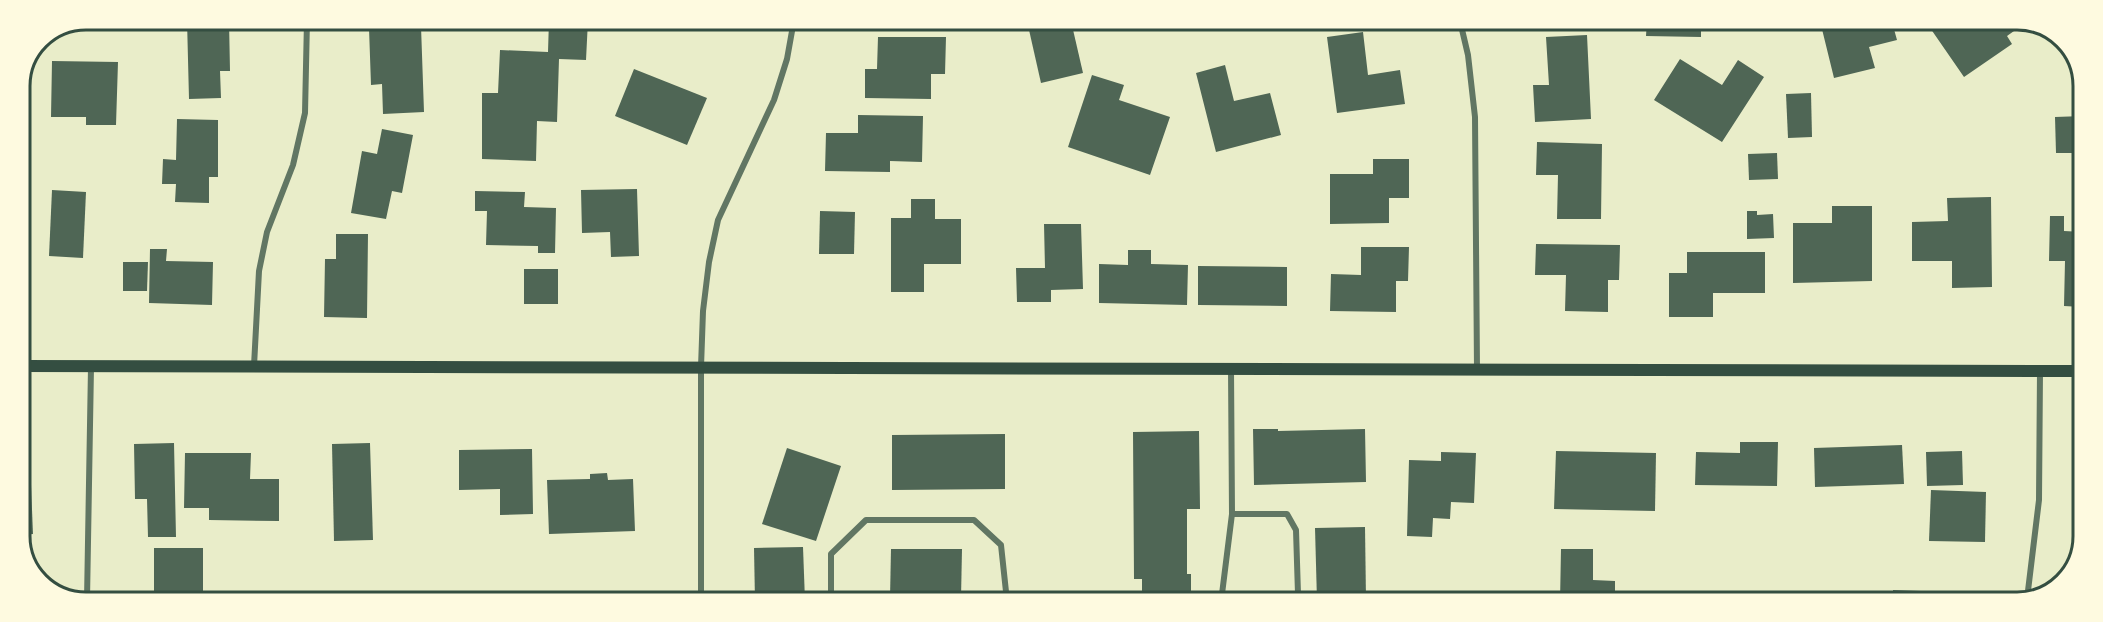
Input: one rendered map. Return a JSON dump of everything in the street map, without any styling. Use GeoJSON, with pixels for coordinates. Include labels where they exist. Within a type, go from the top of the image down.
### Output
{"type":"FeatureCollection","features":[{"type":"Feature","properties":{"kind":"main road"},"geometry":{"type":"LineString","coordinates":[[30,366],[2073,371]]}},
{"type":"Feature","properties":{"kind":"street"},"geometry":{"type":"LineString","coordinates":[[254,366],[259,271],[267,232],[293,165],[306,113],[308,30]]}},
{"type":"Feature","properties":{"kind":"street"},"geometry":{"type":"LineString","coordinates":[[701,592],[701,367],[703,311],[709,262],[718,220],[774,100],[787,59],[792,30]]}},
{"type":"Feature","properties":{"kind":"street"},"geometry":{"type":"LineString","coordinates":[[1462,30],[1468,55],[1474,117],[1477,369]]}},
{"type":"Feature","properties":{"kind":"street"},"geometry":{"type":"LineString","coordinates":[[87,592],[92,366]]}},
{"type":"Feature","properties":{"kind":"street"},"geometry":{"type":"LineString","coordinates":[[1222,592],[1232,514],[1231,369]]}},
{"type":"Feature","properties":{"kind":"street"},"geometry":{"type":"LineString","coordinates":[[2029,591],[2039,500],[2040,371]]}},
{"type":"Feature","properties":{"kind":"street"},"geometry":{"type":"LineString","coordinates":[[1232,514],[1287,514],[1296,530],[1298,592]]}},
{"type":"Feature","properties":{"kind":"street"},"geometry":{"type":"LineString","coordinates":[[831,592],[831,554],[866,520],[974,520],[1001,545],[1006,592]]}},
{"type":"Feature","properties":{"kind":"building"},"geometry":{"type":"Polygon","coordinates":[[[187,30],[229,30],[230,71],[220,71],[221,98],[189,99],[187,30]]]}},
{"type":"Feature","properties":{"kind":"building"},"geometry":{"type":"Polygon","coordinates":[[[369,30],[421,30],[424,112],[383,114],[382,84],[371,85],[369,30]]]}},
{"type":"Feature","properties":{"kind":"building"},"geometry":{"type":"Polygon","coordinates":[[[549,30],[588,30],[586,60],[559,59],[557,122],[537,121],[536,161],[482,159],[482,93],[498,93],[500,50],[548,52],[549,30]]]}},
{"type":"Feature","properties":{"kind":"building"},"geometry":{"type":"Polygon","coordinates":[[[1029,30],[1073,30],[1083,73],[1041,83],[1029,30]]]}},
{"type":"Feature","properties":{"kind":"building"},"geometry":{"type":"Polygon","coordinates":[[[1646,30],[1701,30],[1701,37],[1646,36],[1646,30]]]}},
{"type":"Feature","properties":{"kind":"building"},"geometry":{"type":"Polygon","coordinates":[[[1822,30],[1894,30],[1897,40],[1869,47],[1875,68],[1834,78],[1822,30]]]}},
{"type":"Feature","properties":{"kind":"building"},"geometry":{"type":"Polygon","coordinates":[[[1932,30],[2015,30],[2007,36],[2012,44],[1964,77],[1932,30]]]}},
{"type":"Feature","properties":{"kind":"building"},"geometry":{"type":"Polygon","coordinates":[[[1363,32],[1368,75],[1400,70],[1405,104],[1337,113],[1327,37],[1363,32]]]}},
{"type":"Feature","properties":{"kind":"building"},"geometry":{"type":"Polygon","coordinates":[[[1587,35],[1591,119],[1535,122],[1533,85],[1549,85],[1546,37],[1587,35]]]}},
{"type":"Feature","properties":{"kind":"building"},"geometry":{"type":"Polygon","coordinates":[[[878,37],[946,37],[945,74],[931,74],[931,99],[865,98],[865,69],[877,69],[878,37]]]}},
{"type":"Feature","properties":{"kind":"building"},"geometry":{"type":"Polygon","coordinates":[[[1680,59],[1722,85],[1738,60],[1764,77],[1722,142],[1654,100],[1680,59]]]}},
{"type":"Feature","properties":{"kind":"building"},"geometry":{"type":"Polygon","coordinates":[[[52,61],[118,62],[116,125],[86,125],[86,117],[51,117],[52,61]]]}},
{"type":"Feature","properties":{"kind":"building"},"geometry":{"type":"Polygon","coordinates":[[[1225,65],[1234,101],[1270,93],[1281,135],[1216,152],[1196,73],[1225,65]]]}},
{"type":"Feature","properties":{"kind":"building"},"geometry":{"type":"Polygon","coordinates":[[[634,69],[707,98],[687,145],[615,116],[634,69]]]}},
{"type":"Feature","properties":{"kind":"building"},"geometry":{"type":"Polygon","coordinates":[[[1092,75],[1124,85],[1119,100],[1170,117],[1150,175],[1068,147],[1092,75]]]}},
{"type":"Feature","properties":{"kind":"building"},"geometry":{"type":"Polygon","coordinates":[[[1811,93],[1812,137],[1788,138],[1786,94],[1811,93]]]}},
{"type":"Feature","properties":{"kind":"building"},"geometry":{"type":"Polygon","coordinates":[[[858,115],[923,116],[922,162],[890,161],[890,172],[825,171],[826,133],[858,133],[858,115]]]}},
{"type":"Feature","properties":{"kind":"building"},"geometry":{"type":"Polygon","coordinates":[[[2073,116],[2073,153],[2056,153],[2055,117],[2073,116]]]}},
{"type":"Feature","properties":{"kind":"building"},"geometry":{"type":"Polygon","coordinates":[[[177,119],[218,120],[218,177],[209,177],[209,203],[175,202],[176,184],[162,184],[163,159],[176,160],[177,119]]]}},
{"type":"Feature","properties":{"kind":"building"},"geometry":{"type":"Polygon","coordinates":[[[382,129],[413,135],[402,193],[392,191],[386,219],[351,213],[362,151],[377,154],[382,129]]]}},
{"type":"Feature","properties":{"kind":"building"},"geometry":{"type":"Polygon","coordinates":[[[1537,142],[1602,144],[1601,219],[1557,219],[1558,175],[1536,175],[1537,142]]]}},
{"type":"Feature","properties":{"kind":"building"},"geometry":{"type":"Polygon","coordinates":[[[1777,153],[1778,179],[1749,180],[1748,154],[1777,153]]]}},
{"type":"Feature","properties":{"kind":"building"},"geometry":{"type":"Polygon","coordinates":[[[1373,159],[1409,159],[1409,198],[1389,198],[1389,223],[1330,224],[1330,174],[1373,174],[1373,159]]]}},
{"type":"Feature","properties":{"kind":"building"},"geometry":{"type":"Polygon","coordinates":[[[637,189],[639,256],[611,257],[610,232],[582,233],[581,190],[637,189]]]}},
{"type":"Feature","properties":{"kind":"building"},"geometry":{"type":"Polygon","coordinates":[[[52,190],[86,192],[83,258],[49,256],[52,190]]]}},
{"type":"Feature","properties":{"kind":"building"},"geometry":{"type":"Polygon","coordinates":[[[475,191],[525,192],[524,207],[556,208],[555,253],[538,253],[538,246],[486,245],[487,211],[475,211],[475,191]]]}},
{"type":"Feature","properties":{"kind":"building"},"geometry":{"type":"Polygon","coordinates":[[[1991,197],[1992,287],[1952,288],[1952,261],[1912,261],[1912,222],[1948,221],[1947,198],[1991,197]]]}},
{"type":"Feature","properties":{"kind":"building"},"geometry":{"type":"Polygon","coordinates":[[[911,199],[935,199],[935,219],[961,219],[961,264],[924,264],[924,292],[891,292],[891,218],[911,218],[911,199]]]}},
{"type":"Feature","properties":{"kind":"building"},"geometry":{"type":"Polygon","coordinates":[[[1832,206],[1872,206],[1872,281],[1793,283],[1793,223],[1832,223],[1832,206]]]}},
{"type":"Feature","properties":{"kind":"building"},"geometry":{"type":"Polygon","coordinates":[[[820,211],[855,212],[854,254],[819,254],[820,211]]]}},
{"type":"Feature","properties":{"kind":"building"},"geometry":{"type":"Polygon","coordinates":[[[1747,211],[1757,211],[1757,215],[1773,214],[1774,238],[1747,239],[1747,211]]]}},
{"type":"Feature","properties":{"kind":"building"},"geometry":{"type":"Polygon","coordinates":[[[2050,216],[2064,216],[2064,231],[2073,231],[2073,306],[2064,306],[2065,261],[2049,261],[2050,216]]]}},
{"type":"Feature","properties":{"kind":"building"},"geometry":{"type":"Polygon","coordinates":[[[1044,224],[1081,224],[1083,289],[1051,290],[1051,302],[1017,302],[1016,268],[1045,268],[1044,224]]]}},
{"type":"Feature","properties":{"kind":"building"},"geometry":{"type":"Polygon","coordinates":[[[336,234],[368,234],[367,318],[324,317],[325,259],[336,259],[336,234]]]}},
{"type":"Feature","properties":{"kind":"building"},"geometry":{"type":"Polygon","coordinates":[[[1536,244],[1620,245],[1619,280],[1608,280],[1608,312],[1565,311],[1566,275],[1535,275],[1536,244]]]}},
{"type":"Feature","properties":{"kind":"building"},"geometry":{"type":"Polygon","coordinates":[[[1361,247],[1409,247],[1408,281],[1396,281],[1396,312],[1330,311],[1331,274],[1361,275],[1361,247]]]}},
{"type":"Feature","properties":{"kind":"building"},"geometry":{"type":"Polygon","coordinates":[[[150,249],[167,249],[166,261],[213,262],[212,305],[149,303],[150,249]]]}},
{"type":"Feature","properties":{"kind":"building"},"geometry":{"type":"Polygon","coordinates":[[[1128,250],[1151,250],[1151,264],[1188,265],[1187,305],[1099,303],[1099,264],[1128,265],[1128,250]]]}},
{"type":"Feature","properties":{"kind":"building"},"geometry":{"type":"Polygon","coordinates":[[[1687,252],[1765,252],[1765,293],[1713,293],[1713,317],[1669,317],[1669,273],[1687,273],[1687,252]]]}},
{"type":"Feature","properties":{"kind":"building"},"geometry":{"type":"Polygon","coordinates":[[[123,262],[148,262],[147,291],[123,291],[123,262]]]}},
{"type":"Feature","properties":{"kind":"building"},"geometry":{"type":"Polygon","coordinates":[[[1198,266],[1287,267],[1287,306],[1198,305],[1198,266]]]}},
{"type":"Feature","properties":{"kind":"building"},"geometry":{"type":"Polygon","coordinates":[[[524,269],[558,269],[558,304],[524,304],[524,269]]]}},
{"type":"Feature","properties":{"kind":"building"},"geometry":{"type":"Polygon","coordinates":[[[1253,429],[1278,429],[1278,431],[1365,429],[1366,482],[1254,485],[1253,429]]]}},
{"type":"Feature","properties":{"kind":"building"},"geometry":{"type":"Polygon","coordinates":[[[1199,431],[1200,509],[1187,509],[1187,574],[1191,574],[1191,592],[1142,592],[1142,579],[1134,579],[1133,432],[1199,431]]]}},
{"type":"Feature","properties":{"kind":"building"},"geometry":{"type":"Polygon","coordinates":[[[1005,434],[1005,489],[892,490],[892,435],[1005,434]]]}},
{"type":"Feature","properties":{"kind":"building"},"geometry":{"type":"Polygon","coordinates":[[[1740,442],[1778,442],[1777,486],[1695,485],[1696,452],[1740,453],[1740,442]]]}},
{"type":"Feature","properties":{"kind":"building"},"geometry":{"type":"Polygon","coordinates":[[[174,443],[176,537],[148,537],[147,499],[135,499],[134,444],[174,443]]]}},
{"type":"Feature","properties":{"kind":"building"},"geometry":{"type":"Polygon","coordinates":[[[370,443],[373,540],[334,541],[332,444],[370,443]]]}},
{"type":"Feature","properties":{"kind":"building"},"geometry":{"type":"Polygon","coordinates":[[[1902,445],[1904,484],[1815,487],[1814,448],[1902,445]]]}},
{"type":"Feature","properties":{"kind":"building"},"geometry":{"type":"Polygon","coordinates":[[[787,448],[841,466],[816,541],[762,524],[787,448]]]}},
{"type":"Feature","properties":{"kind":"building"},"geometry":{"type":"Polygon","coordinates":[[[532,449],[533,514],[500,515],[500,489],[459,490],[459,450],[532,449]]]}},
{"type":"Feature","properties":{"kind":"building"},"geometry":{"type":"Polygon","coordinates":[[[1556,451],[1656,453],[1655,511],[1554,509],[1556,451]]]}},
{"type":"Feature","properties":{"kind":"building"},"geometry":{"type":"Polygon","coordinates":[[[1962,451],[1963,485],[1927,486],[1926,452],[1962,451]]]}},
{"type":"Feature","properties":{"kind":"building"},"geometry":{"type":"Polygon","coordinates":[[[1441,452],[1476,453],[1474,503],[1451,502],[1450,519],[1433,518],[1432,537],[1407,536],[1409,460],[1441,461],[1441,452]]]}},
{"type":"Feature","properties":{"kind":"building"},"geometry":{"type":"Polygon","coordinates":[[[185,453],[251,453],[250,479],[279,479],[279,521],[209,520],[209,508],[184,508],[185,453]]]}},
{"type":"Feature","properties":{"kind":"building"},"geometry":{"type":"Polygon","coordinates":[[[607,473],[608,480],[633,479],[635,531],[549,534],[547,480],[590,479],[590,474],[607,473]]]}},
{"type":"Feature","properties":{"kind":"building"},"geometry":{"type":"Polygon","coordinates":[[[30,485],[31,485],[33,534],[30,534],[30,485]]]}},
{"type":"Feature","properties":{"kind":"building"},"geometry":{"type":"Polygon","coordinates":[[[1931,490],[1986,492],[1985,542],[1929,541],[1931,490]]]}},
{"type":"Feature","properties":{"kind":"building"},"geometry":{"type":"Polygon","coordinates":[[[1365,527],[1366,592],[1317,592],[1315,528],[1365,527]]]}},
{"type":"Feature","properties":{"kind":"building"},"geometry":{"type":"Polygon","coordinates":[[[803,547],[805,592],[755,592],[754,548],[803,547]]]}},
{"type":"Feature","properties":{"kind":"building"},"geometry":{"type":"Polygon","coordinates":[[[154,548],[203,548],[203,592],[154,592],[154,548]]]}},
{"type":"Feature","properties":{"kind":"building"},"geometry":{"type":"Polygon","coordinates":[[[891,549],[962,549],[961,592],[890,592],[891,549]]]}},
{"type":"Feature","properties":{"kind":"building"},"geometry":{"type":"Polygon","coordinates":[[[1561,549],[1593,549],[1593,580],[1615,581],[1615,592],[1560,592],[1561,549]]]}},
{"type":"Feature","properties":{"kind":"building"},"geometry":{"type":"Polygon","coordinates":[[[1893,590],[1949,592],[1893,592],[1893,590]]]}}]}
